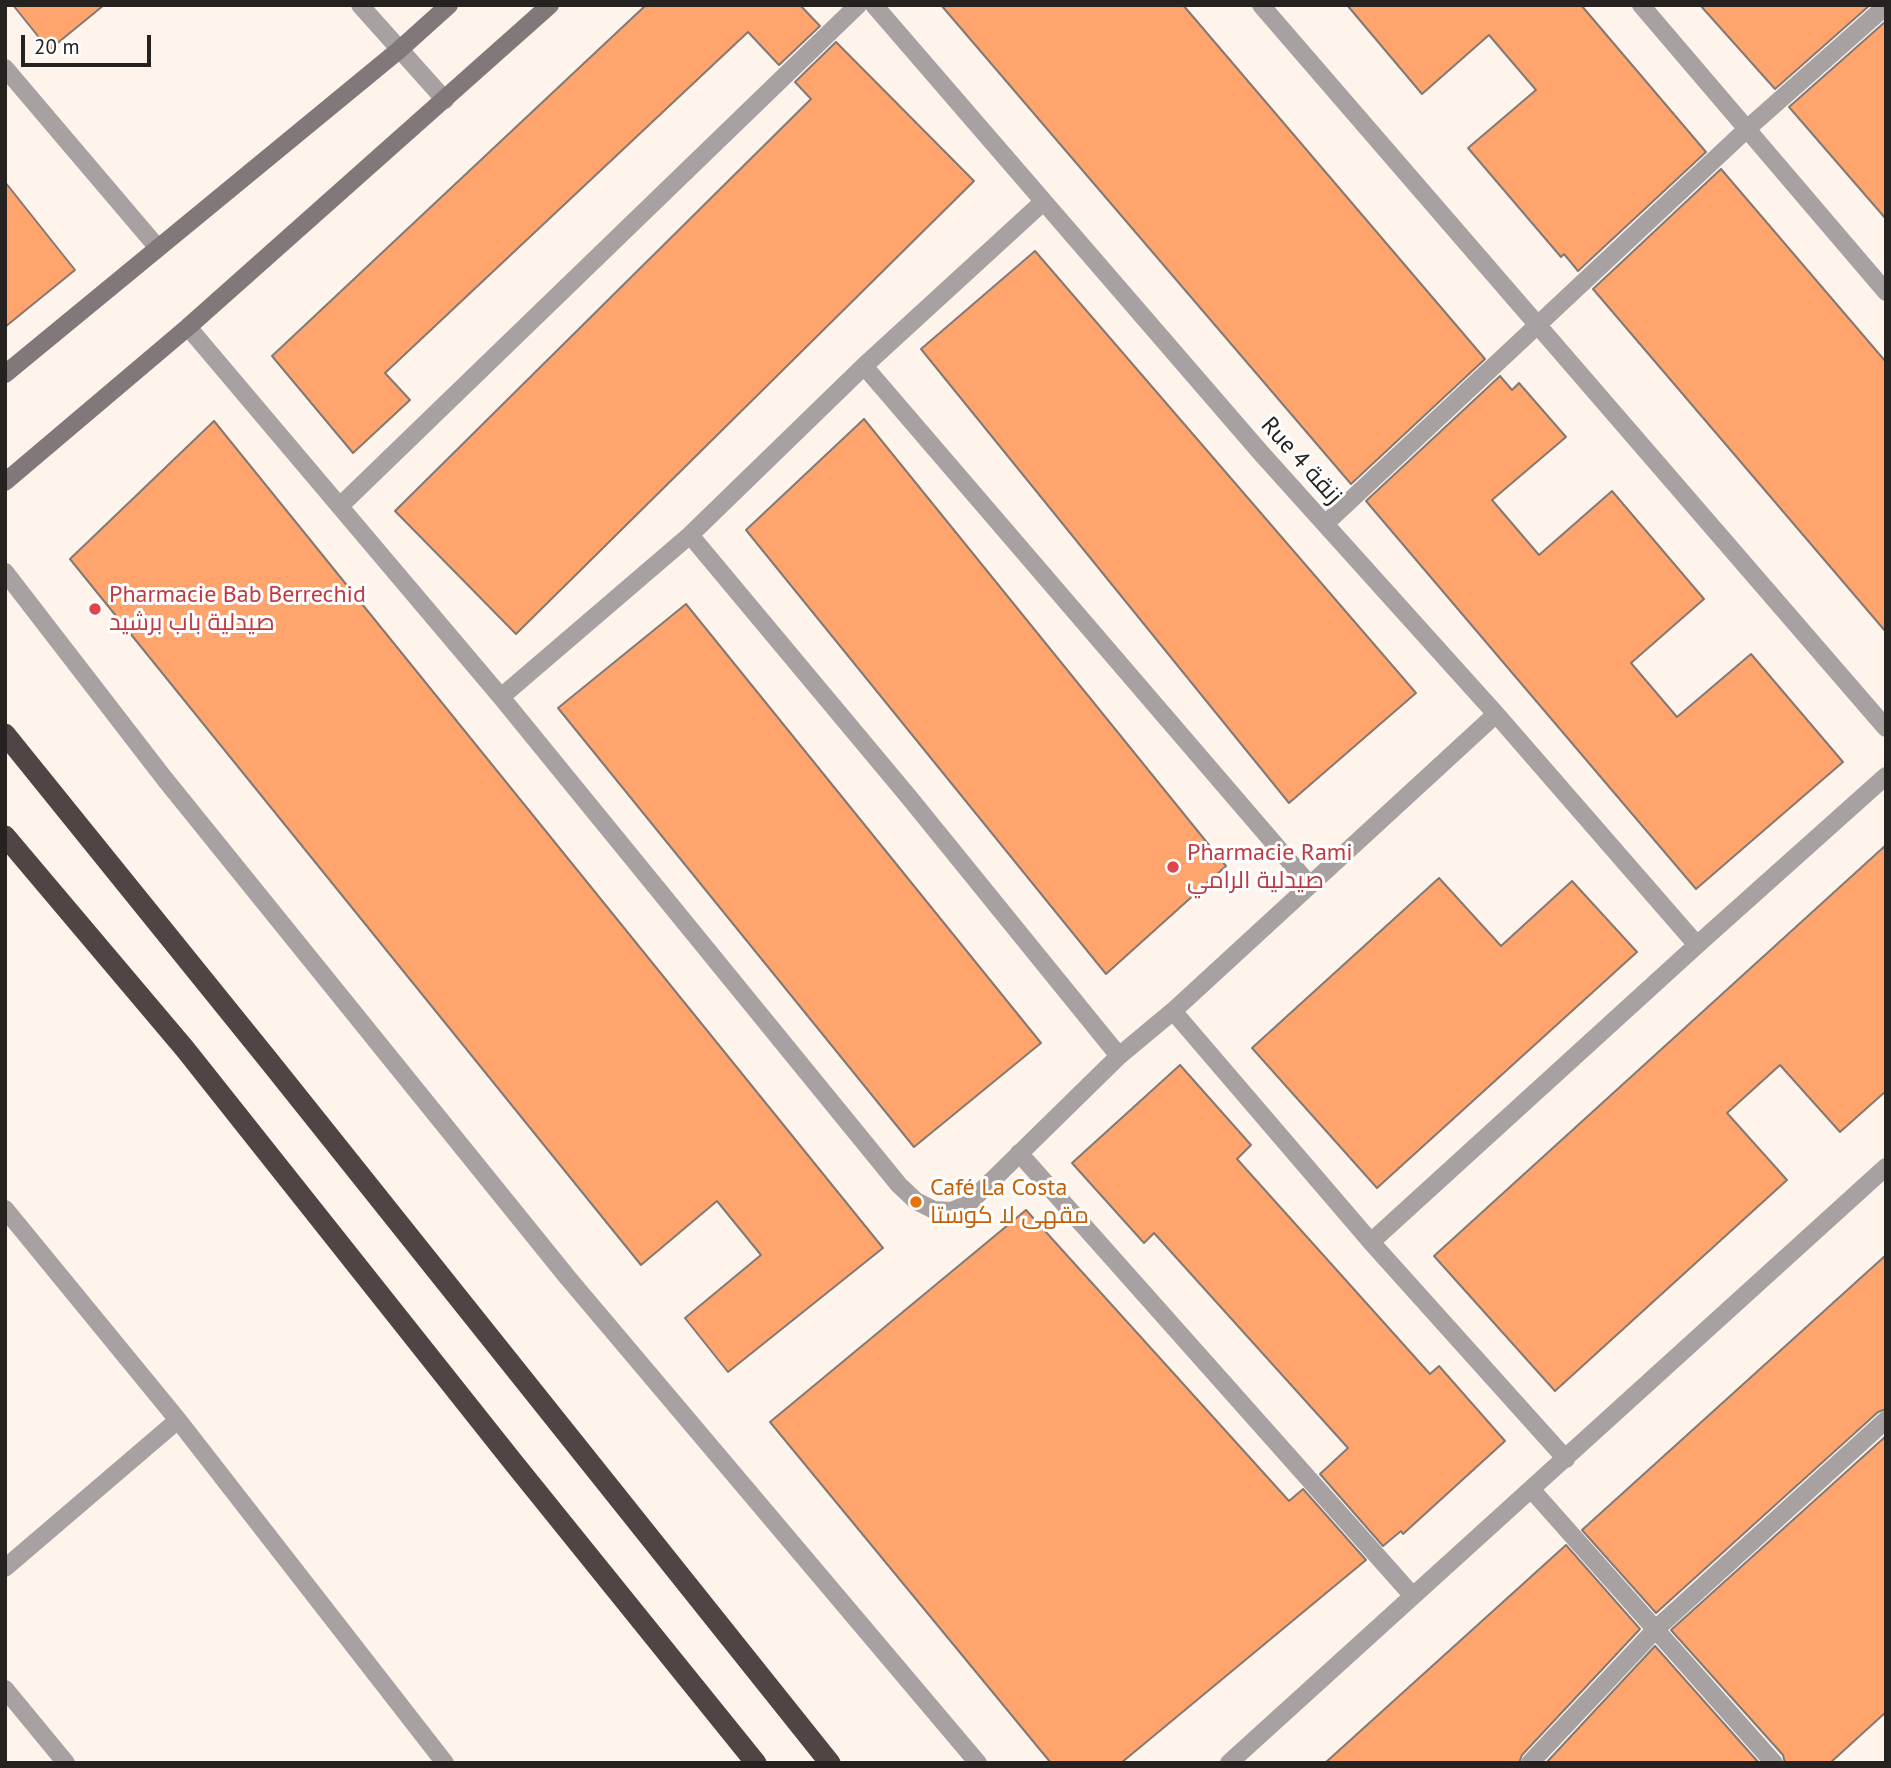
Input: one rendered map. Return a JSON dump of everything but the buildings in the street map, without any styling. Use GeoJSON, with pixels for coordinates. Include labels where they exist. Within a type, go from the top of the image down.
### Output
{"type":"FeatureCollection","features":[{"type":"Feature","properties":{"kind":"highway"},"geometry":{"type":"LineString","coordinates":[[5,734],[830,1763]]}},
{"type":"Feature","properties":{"kind":"highway"},"geometry":{"type":"LineString","coordinates":[[5,836],[185,1049],[756,1763]]}},
{"type":"Feature","properties":{"kind":"main road"},"geometry":{"type":"LineString","coordinates":[[5,374],[399,50],[449,5]]}},
{"type":"Feature","properties":{"kind":"main road"},"geometry":{"type":"LineString","coordinates":[[5,482],[188,327],[550,5]]}},
{"type":"Feature","properties":{"kind":"street"},"geometry":{"type":"LineString","coordinates":[[359,5],[445,100]]}},
{"type":"Feature","properties":{"kind":"street"},"geometry":{"type":"LineString","coordinates":[[341,505],[858,5]]}},
{"type":"Feature","properties":{"kind":"street","name":"Rue 4 زنقة"},"geometry":{"type":"LineString","coordinates":[[874,5],[1261,453],[1496,714],[1697,945]]}},
{"type":"Feature","properties":{"kind":"street"},"geometry":{"type":"LineString","coordinates":[[1261,5],[1886,729]]}},
{"type":"Feature","properties":{"kind":"street"},"geometry":{"type":"LineString","coordinates":[[1641,5],[1886,292]]}},
{"type":"Feature","properties":{"kind":"street"},"geometry":{"type":"LineString","coordinates":[[1325,524],[1748,128],[1886,6]]}},
{"type":"Feature","properties":{"kind":"street"},"geometry":{"type":"LineString","coordinates":[[5,68],[158,248]]}},
{"type":"Feature","properties":{"kind":"street"},"geometry":{"type":"LineString","coordinates":[[502,697],[691,535],[864,366],[1043,202]]}},
{"type":"Feature","properties":{"kind":"street"},"geometry":{"type":"LineString","coordinates":[[188,327],[502,697],[899,1185],[916,1201],[934,1210],[951,1211],[968,1204],[1118,1056],[1172,1011],[1496,714]]}},
{"type":"Feature","properties":{"kind":"street"},"geometry":{"type":"LineString","coordinates":[[864,366],[1309,884]]}},
{"type":"Feature","properties":{"kind":"street"},"geometry":{"type":"LineString","coordinates":[[691,535],[908,796],[1118,1056]]}},
{"type":"Feature","properties":{"kind":"street"},"geometry":{"type":"LineString","coordinates":[[5,572],[164,778],[568,1278],[978,1763]]}},
{"type":"Feature","properties":{"kind":"street"},"geometry":{"type":"LineString","coordinates":[[1371,1242],[1886,776]]}},
{"type":"Feature","properties":{"kind":"street"},"geometry":{"type":"LineString","coordinates":[[1172,1011],[1371,1242],[1566,1459]]}},
{"type":"Feature","properties":{"kind":"street"},"geometry":{"type":"LineString","coordinates":[[1019,1153],[1412,1595]]}},
{"type":"Feature","properties":{"kind":"street"},"geometry":{"type":"LineString","coordinates":[[1229,1763],[1886,1167]]}},
{"type":"Feature","properties":{"kind":"street"},"geometry":{"type":"LineString","coordinates":[[5,1209],[178,1420],[445,1763]]}},
{"type":"Feature","properties":{"kind":"street"},"geometry":{"type":"LineString","coordinates":[[5,1568],[178,1420]]}},
{"type":"Feature","properties":{"kind":"street"},"geometry":{"type":"LineString","coordinates":[[1530,1763],[1657,1628],[1886,1420]]}},
{"type":"Feature","properties":{"kind":"street"},"geometry":{"type":"LineString","coordinates":[[1531,1489],[1774,1763]]}},
{"type":"Feature","properties":{"kind":"street"},"geometry":{"type":"LineString","coordinates":[[5,1689],[66,1763]]}},
{"type":"Feature","properties":{"kind":"place","name":"Pharmacie Bab Berrechid صيدلية باب برشيد"},"geometry":{"type":"Point","coordinates":[95,609]}},
{"type":"Feature","properties":{"kind":"place","name":"Pharmacie Rami صيدلية الرامي"},"geometry":{"type":"Point","coordinates":[1173,867]}},
{"type":"Feature","properties":{"kind":"place","name":"Café La Costa مقهى لا كوستا"},"geometry":{"type":"Point","coordinates":[916,1202]}}]}
